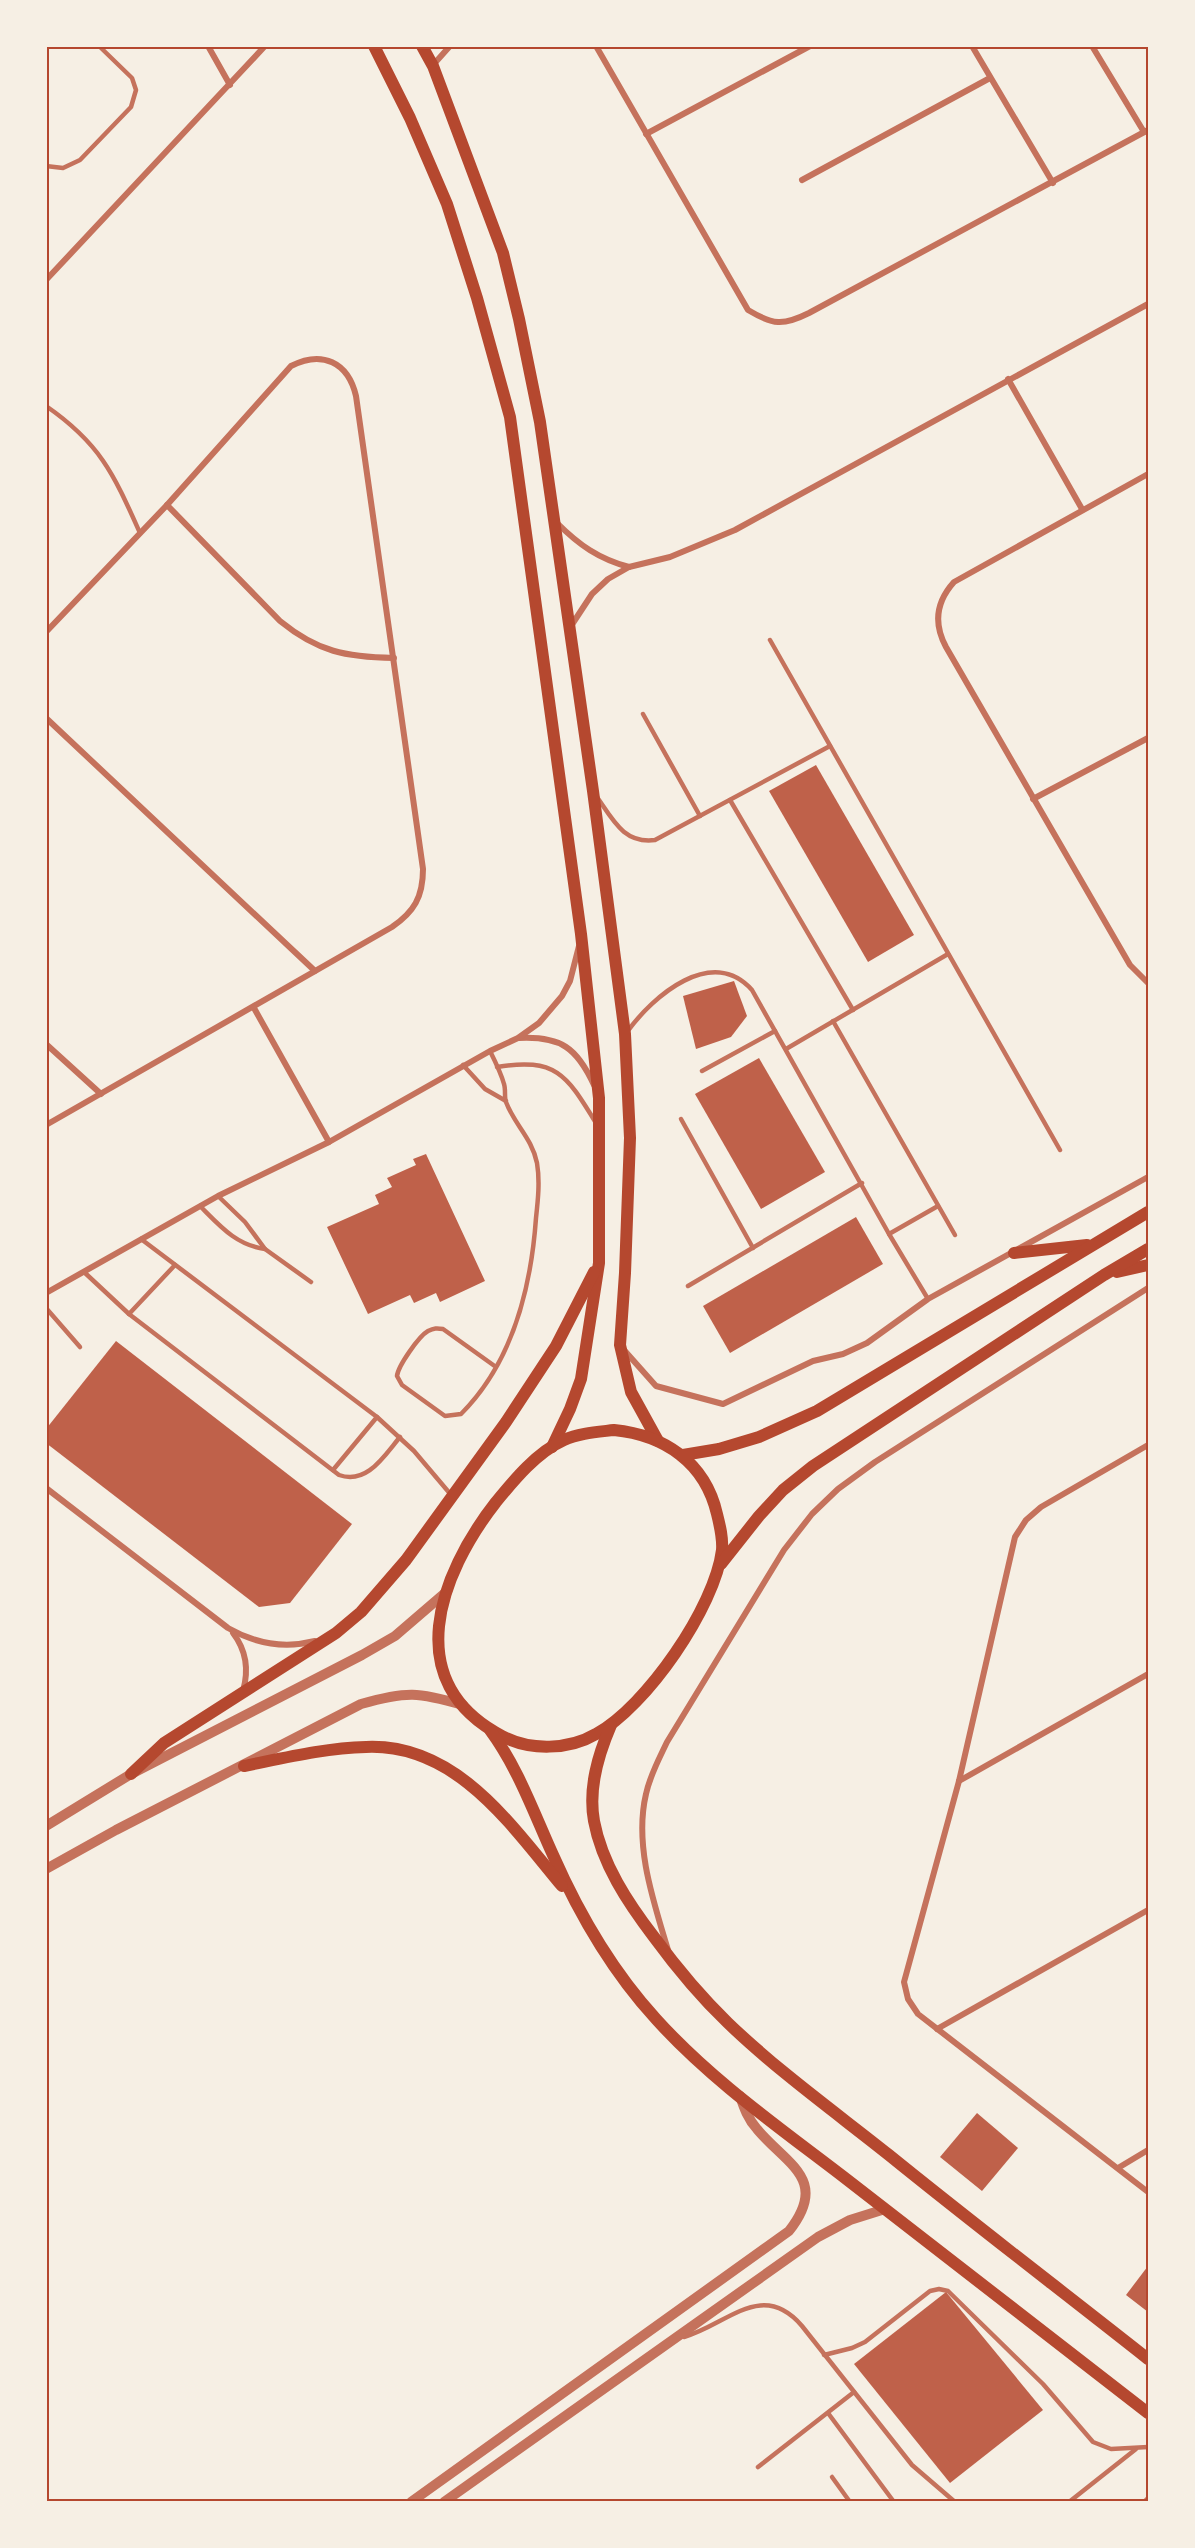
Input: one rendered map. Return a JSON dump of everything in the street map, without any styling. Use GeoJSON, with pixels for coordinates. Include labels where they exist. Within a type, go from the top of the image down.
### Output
{"type":"FeatureCollection","features":[{"type":"Feature","properties":{"kind":"main road"},"geometry":{"type":"LineString","coordinates":[[374,46],[410,118],[447,204],[477,298],[507,408],[519,477],[581,934],[599,1098],[599,1263],[581,1379],[552,1447]]}},
{"type":"Feature","properties":{"kind":"main road"},"geometry":{"type":"LineString","coordinates":[[422,46],[433,66],[503,253],[531,375],[555,520],[625,1034],[630,1138],[620,1346],[631,1392],[658,1441]]}},
{"type":"Feature","properties":{"kind":"main road"},"geometry":{"type":"LineString","coordinates":[[683,1455],[719,1449],[759,1437],[817,1411],[1149,1212]]}},
{"type":"Feature","properties":{"kind":"main road"},"geometry":{"type":"LineString","coordinates":[[1014,1253],[1094,1244]]}},
{"type":"Feature","properties":{"kind":"main road"},"geometry":{"type":"LineString","coordinates":[[718,1567],[783,1490],[813,1466],[1104,1275],[1149,1249]]}},
{"type":"Feature","properties":{"kind":"main road"},"geometry":{"type":"LineString","coordinates":[[131,1774],[164,1743],[336,1634],[361,1612],[406,1560],[506,1422],[556,1346],[599,1263]]}},
{"type":"Feature","properties":{"kind":"main road"},"geometry":{"type":"LineString","coordinates":[[1104,1275],[1149,1265]]}},
{"type":"Feature","properties":{"kind":"main road"},"geometry":{"type":"LineString","coordinates":[[490,1730],[517,1743],[550,1746],[572,1743],[595,1735],[611,1725],[644,1692],[675,1652],[711,1590],[722,1548],[715,1504],[703,1478],[683,1455],[658,1441],[628,1432],[614,1430],[584,1434],[552,1447],[509,1485],[477,1526],[460,1555],[445,1593],[439,1625],[439,1646],[447,1677],[463,1705],[490,1730],[508,1754],[573,1899],[616,1969],[656,2019],[703,2065],[740,2096],[1149,2413]]}},
{"type":"Feature","properties":{"kind":"main road"},"geometry":{"type":"LineString","coordinates":[[611,1725],[600,1751],[595,1772],[594,1821],[603,1850],[618,1884],[635,1912],[670,1959],[727,2022],[765,2055],[937,2194],[1149,2359]]}},
{"type":"Feature","properties":{"kind":"main road"},"geometry":{"type":"LineString","coordinates":[[244,1766],[325,1750],[368,1746],[397,1749],[428,1759],[462,1777],[488,1800],[573,1899]]}},
{"type":"Feature","properties":{"kind":"street"},"geometry":{"type":"LineString","coordinates":[[208,46],[230,85]]}},
{"type":"Feature","properties":{"kind":"street"},"geometry":{"type":"LineString","coordinates":[[46,280],[265,46]]}},
{"type":"Feature","properties":{"kind":"street"},"geometry":{"type":"LineString","coordinates":[[433,66],[450,46]]}},
{"type":"Feature","properties":{"kind":"street"},"geometry":{"type":"LineString","coordinates":[[596,46],[748,310],[767,322],[789,323],[1146,131],[1092,46]]}},
{"type":"Feature","properties":{"kind":"street"},"geometry":{"type":"LineString","coordinates":[[646,134],[810,46]]}},
{"type":"Feature","properties":{"kind":"street"},"geometry":{"type":"LineString","coordinates":[[972,46],[1053,183]]}},
{"type":"Feature","properties":{"kind":"street"},"geometry":{"type":"LineString","coordinates":[[802,180],[990,78]]}},
{"type":"Feature","properties":{"kind":"street"},"geometry":{"type":"LineString","coordinates":[[570,628],[592,594],[608,579],[629,567],[680,553],[735,530],[1149,304]]}},
{"type":"Feature","properties":{"kind":"street"},"geometry":{"type":"LineString","coordinates":[[46,632],[167,505],[291,366],[314,358],[338,365],[347,374],[357,396],[423,869],[423,887],[417,904],[406,917],[254,1008],[46,1125]]}},
{"type":"Feature","properties":{"kind":"street"},"geometry":{"type":"LineString","coordinates":[[1008,379],[1082,509]]}},
{"type":"Feature","properties":{"kind":"street"},"geometry":{"type":"LineString","coordinates":[[1149,474],[1082,509],[954,582],[946,591],[938,613],[940,637],[1130,965],[1149,983]]}},
{"type":"Feature","properties":{"kind":"street"},"geometry":{"type":"LineString","coordinates":[[167,505],[280,621],[299,637],[321,648],[344,655],[394,658]]}},
{"type":"Feature","properties":{"kind":"street"},"geometry":{"type":"LineString","coordinates":[[555,520],[589,551],[608,561],[629,567]]}},
{"type":"Feature","properties":{"kind":"street"},"geometry":{"type":"LineString","coordinates":[[46,718],[315,971]]}},
{"type":"Feature","properties":{"kind":"street"},"geometry":{"type":"LineString","coordinates":[[1033,799],[1149,738]]}},
{"type":"Feature","properties":{"kind":"street"},"geometry":{"type":"LineString","coordinates":[[46,1293],[218,1196],[329,1142],[490,1050],[518,1038],[538,1023],[562,996],[572,972],[581,934]]}},
{"type":"Feature","properties":{"kind":"street"},"geometry":{"type":"LineString","coordinates":[[254,1008],[329,1142]]}},
{"type":"Feature","properties":{"kind":"street"},"geometry":{"type":"LineString","coordinates":[[518,1038],[544,1038],[564,1045],[586,1067],[599,1098]]}},
{"type":"Feature","properties":{"kind":"street"},"geometry":{"type":"LineString","coordinates":[[46,1044],[101,1094]]}},
{"type":"Feature","properties":{"kind":"street"},"geometry":{"type":"LineString","coordinates":[[620,1346],[656,1386],[723,1404],[813,1361],[843,1354],[867,1343],[928,1299],[1149,1177]]}},
{"type":"Feature","properties":{"kind":"street"},"geometry":{"type":"LineString","coordinates":[[670,1959],[651,1896],[644,1853],[642,1823],[646,1794],[653,1770],[667,1742],[784,1550],[812,1514],[847,1483],[1149,1288]]}},
{"type":"Feature","properties":{"kind":"street"},"geometry":{"type":"LineString","coordinates":[[1149,1445],[1041,1507],[1026,1520],[1015,1537],[959,1781],[905,1973],[905,1991],[912,2007],[937,2029],[1149,2192]]}},
{"type":"Feature","properties":{"kind":"street"},"geometry":{"type":"LineString","coordinates":[[46,1488],[228,1628],[254,1640],[283,1646],[301,1645],[336,1634]]}},
{"type":"Feature","properties":{"kind":"street"},"geometry":{"type":"LineString","coordinates":[[46,1826],[131,1774],[395,1636],[445,1593]]}},
{"type":"Feature","properties":{"kind":"street"},"geometry":{"type":"LineString","coordinates":[[228,1628],[239,1642],[246,1661],[247,1672],[243,1693]]}},
{"type":"Feature","properties":{"kind":"street"},"geometry":{"type":"LineString","coordinates":[[959,1781],[1149,1674]]}},
{"type":"Feature","properties":{"kind":"street"},"geometry":{"type":"LineString","coordinates":[[46,1869],[116,1830],[361,1704],[396,1694],[426,1694],[463,1705]]}},
{"type":"Feature","properties":{"kind":"street"},"geometry":{"type":"LineString","coordinates":[[937,2029],[1149,1910]]}},
{"type":"Feature","properties":{"kind":"street"},"geometry":{"type":"LineString","coordinates":[[411,2502],[789,2231],[800,2217],[805,2201],[804,2184],[798,2169],[756,2128],[740,2096]]}},
{"type":"Feature","properties":{"kind":"street"},"geometry":{"type":"LineString","coordinates":[[1118,2168],[1149,2150]]}},
{"type":"Feature","properties":{"kind":"street"},"geometry":{"type":"LineString","coordinates":[[444,2502],[834,2228],[867,2213],[885,2209]]}},
{"type":"Feature","properties":{"kind":"lane"},"geometry":{"type":"LineString","coordinates":[[46,166],[63,168],[80,160],[131,107],[136,90],[132,78],[100,47]]}},
{"type":"Feature","properties":{"kind":"lane"},"geometry":{"type":"LineString","coordinates":[[46,406],[81,432],[104,458],[115,476],[140,533]]}},
{"type":"Feature","properties":{"kind":"lane"},"geometry":{"type":"LineString","coordinates":[[770,640],[1060,1150]]}},
{"type":"Feature","properties":{"kind":"lane"},"geometry":{"type":"LineString","coordinates":[[643,714],[700,816]]}},
{"type":"Feature","properties":{"kind":"lane"},"geometry":{"type":"LineString","coordinates":[[593,791],[622,832],[638,840],[656,840],[830,746]]}},
{"type":"Feature","properties":{"kind":"lane"},"geometry":{"type":"LineString","coordinates":[[730,800],[853,1010]]}},
{"type":"Feature","properties":{"kind":"lane"},"geometry":{"type":"LineString","coordinates":[[786,1049],[948,954]]}},
{"type":"Feature","properties":{"kind":"lane"},"geometry":{"type":"LineString","coordinates":[[625,1034],[641,1013],[658,997],[675,986],[713,972],[729,973],[742,979],[752,990],[928,1299]]}},
{"type":"Feature","properties":{"kind":"lane"},"geometry":{"type":"LineString","coordinates":[[833,1021],[955,1235]]}},
{"type":"Feature","properties":{"kind":"lane"},"geometry":{"type":"LineString","coordinates":[[702,1071],[775,1032]]}},
{"type":"Feature","properties":{"kind":"lane"},"geometry":{"type":"LineString","coordinates":[[490,1050],[505,1086],[506,1101],[533,1150],[537,1162],[538,1189],[532,1263],[527,1290],[512,1334],[496,1367],[461,1414],[453,1417],[437,1412],[402,1385],[397,1376],[400,1366],[425,1332],[434,1328],[443,1329],[496,1367]]}},
{"type":"Feature","properties":{"kind":"lane"},"geometry":{"type":"LineString","coordinates":[[497,1067],[526,1063],[562,1076],[572,1084],[600,1130]]}},
{"type":"Feature","properties":{"kind":"lane"},"geometry":{"type":"LineString","coordinates":[[463,1065],[491,1094],[506,1101]]}},
{"type":"Feature","properties":{"kind":"lane"},"geometry":{"type":"LineString","coordinates":[[681,1119],[753,1248]]}},
{"type":"Feature","properties":{"kind":"lane"},"geometry":{"type":"LineString","coordinates":[[688,1286],[862,1183]]}},
{"type":"Feature","properties":{"kind":"lane"},"geometry":{"type":"LineString","coordinates":[[218,1196],[250,1228],[265,1250],[311,1282]]}},
{"type":"Feature","properties":{"kind":"lane"},"geometry":{"type":"LineString","coordinates":[[200,1206],[235,1239],[265,1250]]}},
{"type":"Feature","properties":{"kind":"lane"},"geometry":{"type":"LineString","coordinates":[[889,1234],[938,1206]]}},
{"type":"Feature","properties":{"kind":"lane"},"geometry":{"type":"LineString","coordinates":[[141,1239],[377,1417],[400,1437],[452,1496]]}},
{"type":"Feature","properties":{"kind":"lane"},"geometry":{"type":"LineString","coordinates":[[129,1314],[175,1265]]}},
{"type":"Feature","properties":{"kind":"lane"},"geometry":{"type":"LineString","coordinates":[[84,1272],[129,1314],[333,1470],[346,1477],[360,1476],[372,1468],[400,1437]]}},
{"type":"Feature","properties":{"kind":"lane"},"geometry":{"type":"LineString","coordinates":[[46,1308],[80,1347]]}},
{"type":"Feature","properties":{"kind":"lane"},"geometry":{"type":"LineString","coordinates":[[333,1470],[377,1417]]}},
{"type":"Feature","properties":{"kind":"lane"},"geometry":{"type":"LineString","coordinates":[[824,2355],[865,2342],[930,2290],[948,2291],[1028,2368],[1093,2442],[1111,2449],[1149,2447]]}},
{"type":"Feature","properties":{"kind":"lane"},"geometry":{"type":"LineString","coordinates":[[676,2339],[710,2328],[750,2306],[774,2306],[794,2317],[912,2465],[952,2501]]}},
{"type":"Feature","properties":{"kind":"lane"},"geometry":{"type":"LineString","coordinates":[[758,2467],[854,2392]]}},
{"type":"Feature","properties":{"kind":"lane"},"geometry":{"type":"LineString","coordinates":[[828,2413],[894,2502]]}},
{"type":"Feature","properties":{"kind":"lane"},"geometry":{"type":"LineString","coordinates":[[1069,2502],[1136,2449]]}},
{"type":"Feature","properties":{"kind":"lane"},"geometry":{"type":"LineString","coordinates":[[832,2477],[850,2502]]}},
{"type":"Feature","properties":{"kind":"lane"},"geometry":{"type":"LineString","coordinates":[[1144,2502],[1149,2498]]}},
{"type":"Feature","properties":{"kind":"building"},"geometry":{"type":"Polygon","coordinates":[[[816,765],[914,935],[868,962],[769,791],[816,765]]]}},
{"type":"Feature","properties":{"kind":"building"},"geometry":{"type":"Polygon","coordinates":[[[734,981],[747,1016],[731,1037],[696,1049],[683,996],[734,981]]]}},
{"type":"Feature","properties":{"kind":"building"},"geometry":{"type":"Polygon","coordinates":[[[759,1058],[825,1172],[761,1209],[695,1094],[759,1058]]]}},
{"type":"Feature","properties":{"kind":"building"},"geometry":{"type":"Polygon","coordinates":[[[426,1154],[485,1281],[440,1302],[436,1293],[414,1303],[410,1295],[368,1314],[327,1227],[379,1204],[375,1195],[392,1187],[387,1178],[416,1165],[413,1159],[426,1154]]]}},
{"type":"Feature","properties":{"kind":"building"},"geometry":{"type":"Polygon","coordinates":[[[856,1217],[883,1264],[730,1353],[703,1306],[856,1217]]]}},
{"type":"Feature","properties":{"kind":"building"},"geometry":{"type":"Polygon","coordinates":[[[116,1341],[352,1524],[290,1603],[259,1607],[46,1443],[46,1429],[116,1341]]]}},
{"type":"Feature","properties":{"kind":"building"},"geometry":{"type":"Polygon","coordinates":[[[977,2113],[1018,2148],[982,2191],[940,2157],[977,2113]]]}},
{"type":"Feature","properties":{"kind":"building"},"geometry":{"type":"Polygon","coordinates":[[[1148,2266],[1148,2312],[1126,2295],[1148,2266]]]}},
{"type":"Feature","properties":{"kind":"building"},"geometry":{"type":"Polygon","coordinates":[[[946,2292],[1043,2410],[950,2483],[854,2364],[946,2292]]]}}]}
